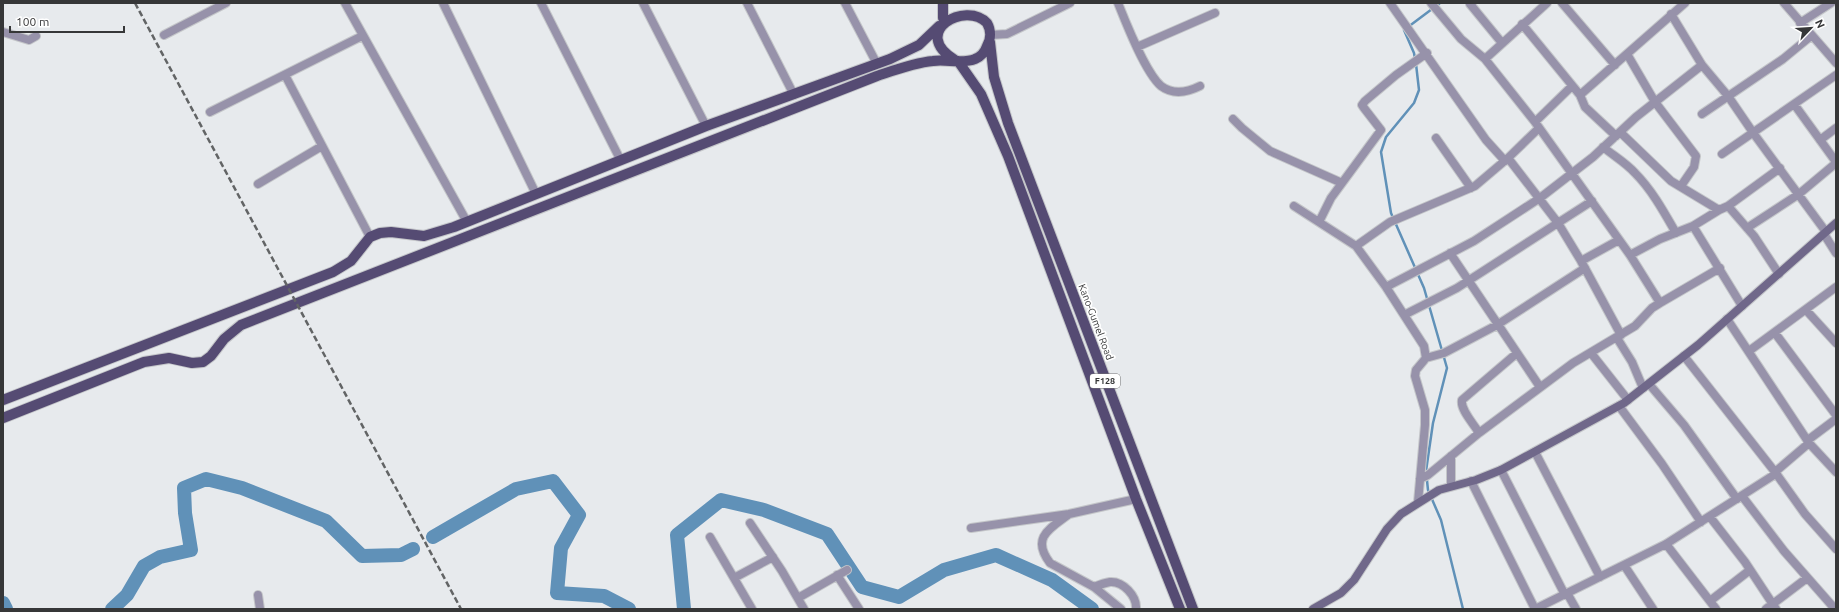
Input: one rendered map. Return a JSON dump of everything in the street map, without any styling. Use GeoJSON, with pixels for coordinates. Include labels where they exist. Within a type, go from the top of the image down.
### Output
{"type":"FeatureCollection","features":[{"type":"Feature","properties":{"kind":"main road","name":"F128"},"geometry":{"type":"LineString","coordinates":[[943,3],[941,22],[937,36],[940,46],[946,54],[956,60],[976,85],[1008,156],[1136,499],[1180,609]]}},
{"type":"Feature","properties":{"kind":"main road","name":"F128"},"geometry":{"type":"LineString","coordinates":[[941,22],[948,13],[963,8],[976,10],[985,18],[989,26],[990,37]]}},
{"type":"Feature","properties":{"kind":"main road"},"geometry":{"type":"LineString","coordinates":[[3,400],[343,267],[351,261],[370,237],[380,233],[391,232],[424,236],[467,222],[620,159],[877,64],[919,45],[941,22]]}},
{"type":"Feature","properties":{"kind":"main road"},"geometry":{"type":"LineString","coordinates":[[3,418],[144,362],[169,358],[192,363],[203,362],[211,356],[224,339],[241,325],[877,76],[918,63],[956,60],[966,61],[978,57],[987,48],[990,37]]}},
{"type":"Feature","properties":{"kind":"main road","name":"Kano-Gumel Road"},"geometry":{"type":"LineString","coordinates":[[990,37],[993,70],[1000,101],[1118,417],[1193,609]]}},
{"type":"Feature","properties":{"kind":"main road"},"geometry":{"type":"LineString","coordinates":[[286,290],[292,306]]}},
{"type":"Feature","properties":{"kind":"main road"},"geometry":{"type":"LineString","coordinates":[[1107,422],[1118,417]]}},
{"type":"Feature","properties":{"kind":"street"},"geometry":{"type":"LineString","coordinates":[[164,35],[226,3]]}},
{"type":"Feature","properties":{"kind":"street"},"geometry":{"type":"LineString","coordinates":[[345,3],[362,36],[467,222]]}},
{"type":"Feature","properties":{"kind":"street"},"geometry":{"type":"LineString","coordinates":[[443,3],[536,194]]}},
{"type":"Feature","properties":{"kind":"street"},"geometry":{"type":"LineString","coordinates":[[541,3],[620,159]]}},
{"type":"Feature","properties":{"kind":"street"},"geometry":{"type":"LineString","coordinates":[[643,3],[706,126]]}},
{"type":"Feature","properties":{"kind":"street"},"geometry":{"type":"LineString","coordinates":[[746,3],[794,95]]}},
{"type":"Feature","properties":{"kind":"street"},"geometry":{"type":"LineString","coordinates":[[845,3],[877,64]]}},
{"type":"Feature","properties":{"kind":"street"},"geometry":{"type":"LineString","coordinates":[[990,37],[1007,34],[1070,3]]}},
{"type":"Feature","properties":{"kind":"street"},"geometry":{"type":"LineString","coordinates":[[1118,3],[1147,66],[1162,86],[1177,92],[1190,91],[1200,86]]}},
{"type":"Feature","properties":{"kind":"street"},"geometry":{"type":"LineString","coordinates":[[1390,3],[1427,53],[1486,140],[1507,160],[1540,198],[1558,223],[1583,265],[1632,362],[1646,386],[1684,425],[1739,497],[1807,578],[1834,605]]}},
{"type":"Feature","properties":{"kind":"street"},"geometry":{"type":"LineString","coordinates":[[1471,3],[1502,43]]}},
{"type":"Feature","properties":{"kind":"street"},"geometry":{"type":"LineString","coordinates":[[1485,59],[1547,3]]}},
{"type":"Feature","properties":{"kind":"street"},"geometry":{"type":"LineString","coordinates":[[1562,3],[1615,65]]}},
{"type":"Feature","properties":{"kind":"street"},"geometry":{"type":"LineString","coordinates":[[1784,3],[1810,36],[1834,58]]}},
{"type":"Feature","properties":{"kind":"street"},"geometry":{"type":"LineString","coordinates":[[1800,23],[1831,3]]}},
{"type":"Feature","properties":{"kind":"street"},"geometry":{"type":"LineString","coordinates":[[1580,95],[1681,4]]}},
{"type":"Feature","properties":{"kind":"street"},"geometry":{"type":"LineString","coordinates":[[1434,7],[1461,39],[1485,59],[1537,125],[1573,173],[1630,255],[1660,303]]}},
{"type":"Feature","properties":{"kind":"street"},"geometry":{"type":"LineString","coordinates":[[1137,47],[1215,13]]}},
{"type":"Feature","properties":{"kind":"street"},"geometry":{"type":"LineString","coordinates":[[1671,14],[1702,65],[1728,96],[1754,134],[1799,194],[1825,233],[1836,253]]}},
{"type":"Feature","properties":{"kind":"street"},"geometry":{"type":"LineString","coordinates":[[1522,24],[1580,95],[1585,107],[1660,171],[1719,210]]}},
{"type":"Feature","properties":{"kind":"street"},"geometry":{"type":"LineString","coordinates":[[3,32],[30,40],[36,36]]}},
{"type":"Feature","properties":{"kind":"street"},"geometry":{"type":"LineString","coordinates":[[210,112],[362,36]]}},
{"type":"Feature","properties":{"kind":"street"},"geometry":{"type":"LineString","coordinates":[[1702,114],[1783,59],[1810,36]]}},
{"type":"Feature","properties":{"kind":"street"},"geometry":{"type":"LineString","coordinates":[[1319,222],[1331,198],[1381,130],[1362,105],[1370,96],[1427,53]]}},
{"type":"Feature","properties":{"kind":"street"},"geometry":{"type":"LineString","coordinates":[[1627,54],[1655,102],[1697,158],[1694,167],[1681,186]]}},
{"type":"Feature","properties":{"kind":"street"},"geometry":{"type":"LineString","coordinates":[[1386,288],[1474,241],[1540,198],[1573,173],[1655,102],[1702,65]]}},
{"type":"Feature","properties":{"kind":"street"},"geometry":{"type":"LineString","coordinates":[[285,75],[370,237]]}},
{"type":"Feature","properties":{"kind":"street"},"geometry":{"type":"LineString","coordinates":[[1722,154],[1754,134],[1836,75]]}},
{"type":"Feature","properties":{"kind":"street"},"geometry":{"type":"LineString","coordinates":[[1356,246],[1392,221],[1471,188],[1507,160],[1572,86]]}},
{"type":"Feature","properties":{"kind":"street"},"geometry":{"type":"LineString","coordinates":[[1747,228],[1799,194],[1836,162],[1794,104]]}},
{"type":"Feature","properties":{"kind":"street"},"geometry":{"type":"LineString","coordinates":[[1233,119],[1270,151],[1342,182]]}},
{"type":"Feature","properties":{"kind":"street"},"geometry":{"type":"LineString","coordinates":[[1820,140],[1836,128]]}},
{"type":"Feature","properties":{"kind":"street"},"geometry":{"type":"LineString","coordinates":[[1436,138],[1471,188]]}},
{"type":"Feature","properties":{"kind":"street"},"geometry":{"type":"LineString","coordinates":[[258,184],[322,146]]}},
{"type":"Feature","properties":{"kind":"street"},"geometry":{"type":"LineString","coordinates":[[1603,147],[1642,180],[1676,233]]}},
{"type":"Feature","properties":{"kind":"street"},"geometry":{"type":"LineString","coordinates":[[1630,255],[1693,226],[1728,206],[1780,168]]}},
{"type":"Feature","properties":{"kind":"street"},"geometry":{"type":"LineString","coordinates":[[1404,315],[1468,280],[1592,201]]}},
{"type":"Feature","properties":{"kind":"street"},"geometry":{"type":"LineString","coordinates":[[1294,206],[1356,246],[1424,346],[1426,358]]}},
{"type":"Feature","properties":{"kind":"street"},"geometry":{"type":"LineString","coordinates":[[1728,206],[1747,228],[1779,274]]}},
{"type":"Feature","properties":{"kind":"street"},"geometry":{"type":"LineString","coordinates":[[1313,609],[1331,600],[1348,586],[1394,521],[1418,502],[1435,492],[1452,485],[1471,481],[1501,470],[1628,400],[1684,356],[1836,223]]}},
{"type":"Feature","properties":{"kind":"street"},"geometry":{"type":"LineString","coordinates":[[1693,226],[1742,306]]}},
{"type":"Feature","properties":{"kind":"street"},"geometry":{"type":"LineString","coordinates":[[1418,502],[1424,477],[1425,424],[1424,410],[1415,376],[1416,370],[1426,358],[1441,354],[1497,325],[1619,240]]}},
{"type":"Feature","properties":{"kind":"street"},"geometry":{"type":"LineString","coordinates":[[1450,253],[1540,387]]}},
{"type":"Feature","properties":{"kind":"street"},"geometry":{"type":"LineString","coordinates":[[1424,477],[1573,363],[1619,337],[1635,326],[1660,303],[1720,268]]}},
{"type":"Feature","properties":{"kind":"street"},"geometry":{"type":"LineString","coordinates":[[1749,351],[1836,287]]}},
{"type":"Feature","properties":{"kind":"street"},"geometry":{"type":"LineString","coordinates":[[1806,310],[1836,343]]}},
{"type":"Feature","properties":{"kind":"street"},"geometry":{"type":"LineString","coordinates":[[1727,319],[1808,442],[1836,472]]}},
{"type":"Feature","properties":{"kind":"street"},"geometry":{"type":"LineString","coordinates":[[1775,333],[1836,415]]}},
{"type":"Feature","properties":{"kind":"street"},"geometry":{"type":"LineString","coordinates":[[1480,433],[1464,409],[1462,401],[1517,353]]}},
{"type":"Feature","properties":{"kind":"street"},"geometry":{"type":"LineString","coordinates":[[1591,353],[1628,400]]}},
{"type":"Feature","properties":{"kind":"street"},"geometry":{"type":"LineString","coordinates":[[1684,356],[1776,472],[1805,514],[1836,549]]}},
{"type":"Feature","properties":{"kind":"street"},"geometry":{"type":"LineString","coordinates":[[1619,406],[1662,464],[1701,522]]}},
{"type":"Feature","properties":{"kind":"street"},"geometry":{"type":"LineString","coordinates":[[1471,481],[1535,609],[1666,544],[1710,517],[1776,472],[1808,442],[1836,419]]}},
{"type":"Feature","properties":{"kind":"street"},"geometry":{"type":"LineString","coordinates":[[1535,452],[1600,577]]}},
{"type":"Feature","properties":{"kind":"street"},"geometry":{"type":"LineString","coordinates":[[1451,456],[1452,485]]}},
{"type":"Feature","properties":{"kind":"street"},"geometry":{"type":"LineString","coordinates":[[1501,470],[1566,594],[1576,609]]}},
{"type":"Feature","properties":{"kind":"street"},"geometry":{"type":"LineString","coordinates":[[971,528],[1069,514],[1136,499]]}},
{"type":"Feature","properties":{"kind":"street"},"geometry":{"type":"LineString","coordinates":[[1069,514],[1047,530],[1044,535],[1042,542],[1045,557],[1050,563],[1094,587],[1121,609]]}},
{"type":"Feature","properties":{"kind":"street"},"geometry":{"type":"LineString","coordinates":[[1710,517],[1750,570],[1772,607],[1807,578]]}},
{"type":"Feature","properties":{"kind":"street"},"geometry":{"type":"LineString","coordinates":[[750,523],[773,557],[804,609]]}},
{"type":"Feature","properties":{"kind":"street"},"geometry":{"type":"LineString","coordinates":[[710,537],[752,609]]}},
{"type":"Feature","properties":{"kind":"street"},"geometry":{"type":"LineString","coordinates":[[1666,544],[1716,609]]}},
{"type":"Feature","properties":{"kind":"street"},"geometry":{"type":"LineString","coordinates":[[734,578],[773,557]]}},
{"type":"Feature","properties":{"kind":"street"},"geometry":{"type":"LineString","coordinates":[[1624,565],[1651,608]]}},
{"type":"Feature","properties":{"kind":"street"},"geometry":{"type":"LineString","coordinates":[[798,598],[847,570]]}},
{"type":"Feature","properties":{"kind":"street"},"geometry":{"type":"LineString","coordinates":[[1710,601],[1750,570]]}},
{"type":"Feature","properties":{"kind":"street"},"geometry":{"type":"LineString","coordinates":[[837,575],[859,609]]}},
{"type":"Feature","properties":{"kind":"street"},"geometry":{"type":"LineString","coordinates":[[1094,587],[1110,582],[1118,583],[1133,596],[1136,602],[1136,609]]}},
{"type":"Feature","properties":{"kind":"street"},"geometry":{"type":"LineString","coordinates":[[258,595],[260,609]]}},
{"type":"Feature","properties":{"kind":"waterway"},"geometry":{"type":"LineString","coordinates":[[1415,59],[1404,30],[1440,3]]}},
{"type":"Feature","properties":{"kind":"waterway"},"geometry":{"type":"LineString","coordinates":[[1416,64],[1419,90],[1414,103],[1386,137],[1381,152],[1391,213],[1424,288],[1447,368],[1433,423],[1426,471],[1428,490],[1441,520],[1463,609]]}},
{"type":"Feature","properties":{"kind":"waterway"},"geometry":{"type":"LineString","coordinates":[[112,609],[127,595],[144,566],[160,557],[191,550],[185,513],[184,488],[206,479],[242,488],[326,521],[362,556],[401,555],[413,549]]}},
{"type":"Feature","properties":{"kind":"waterway"},"geometry":{"type":"LineString","coordinates":[[433,537],[516,489],[553,481],[579,515],[561,548],[557,593],[604,596],[629,609]]}},
{"type":"Feature","properties":{"kind":"waterway"},"geometry":{"type":"LineString","coordinates":[[684,609],[677,535],[721,500],[764,510],[827,534],[862,587],[899,597],[944,570],[996,555],[1052,580],[1092,609]]}},
{"type":"Feature","properties":{"kind":"waterway"},"geometry":{"type":"LineString","coordinates":[[3,603],[6,609]]}},
{"type":"Feature","properties":{"kind":"railway"},"geometry":{"type":"LineString","coordinates":[[135,3],[461,609]]}}]}
